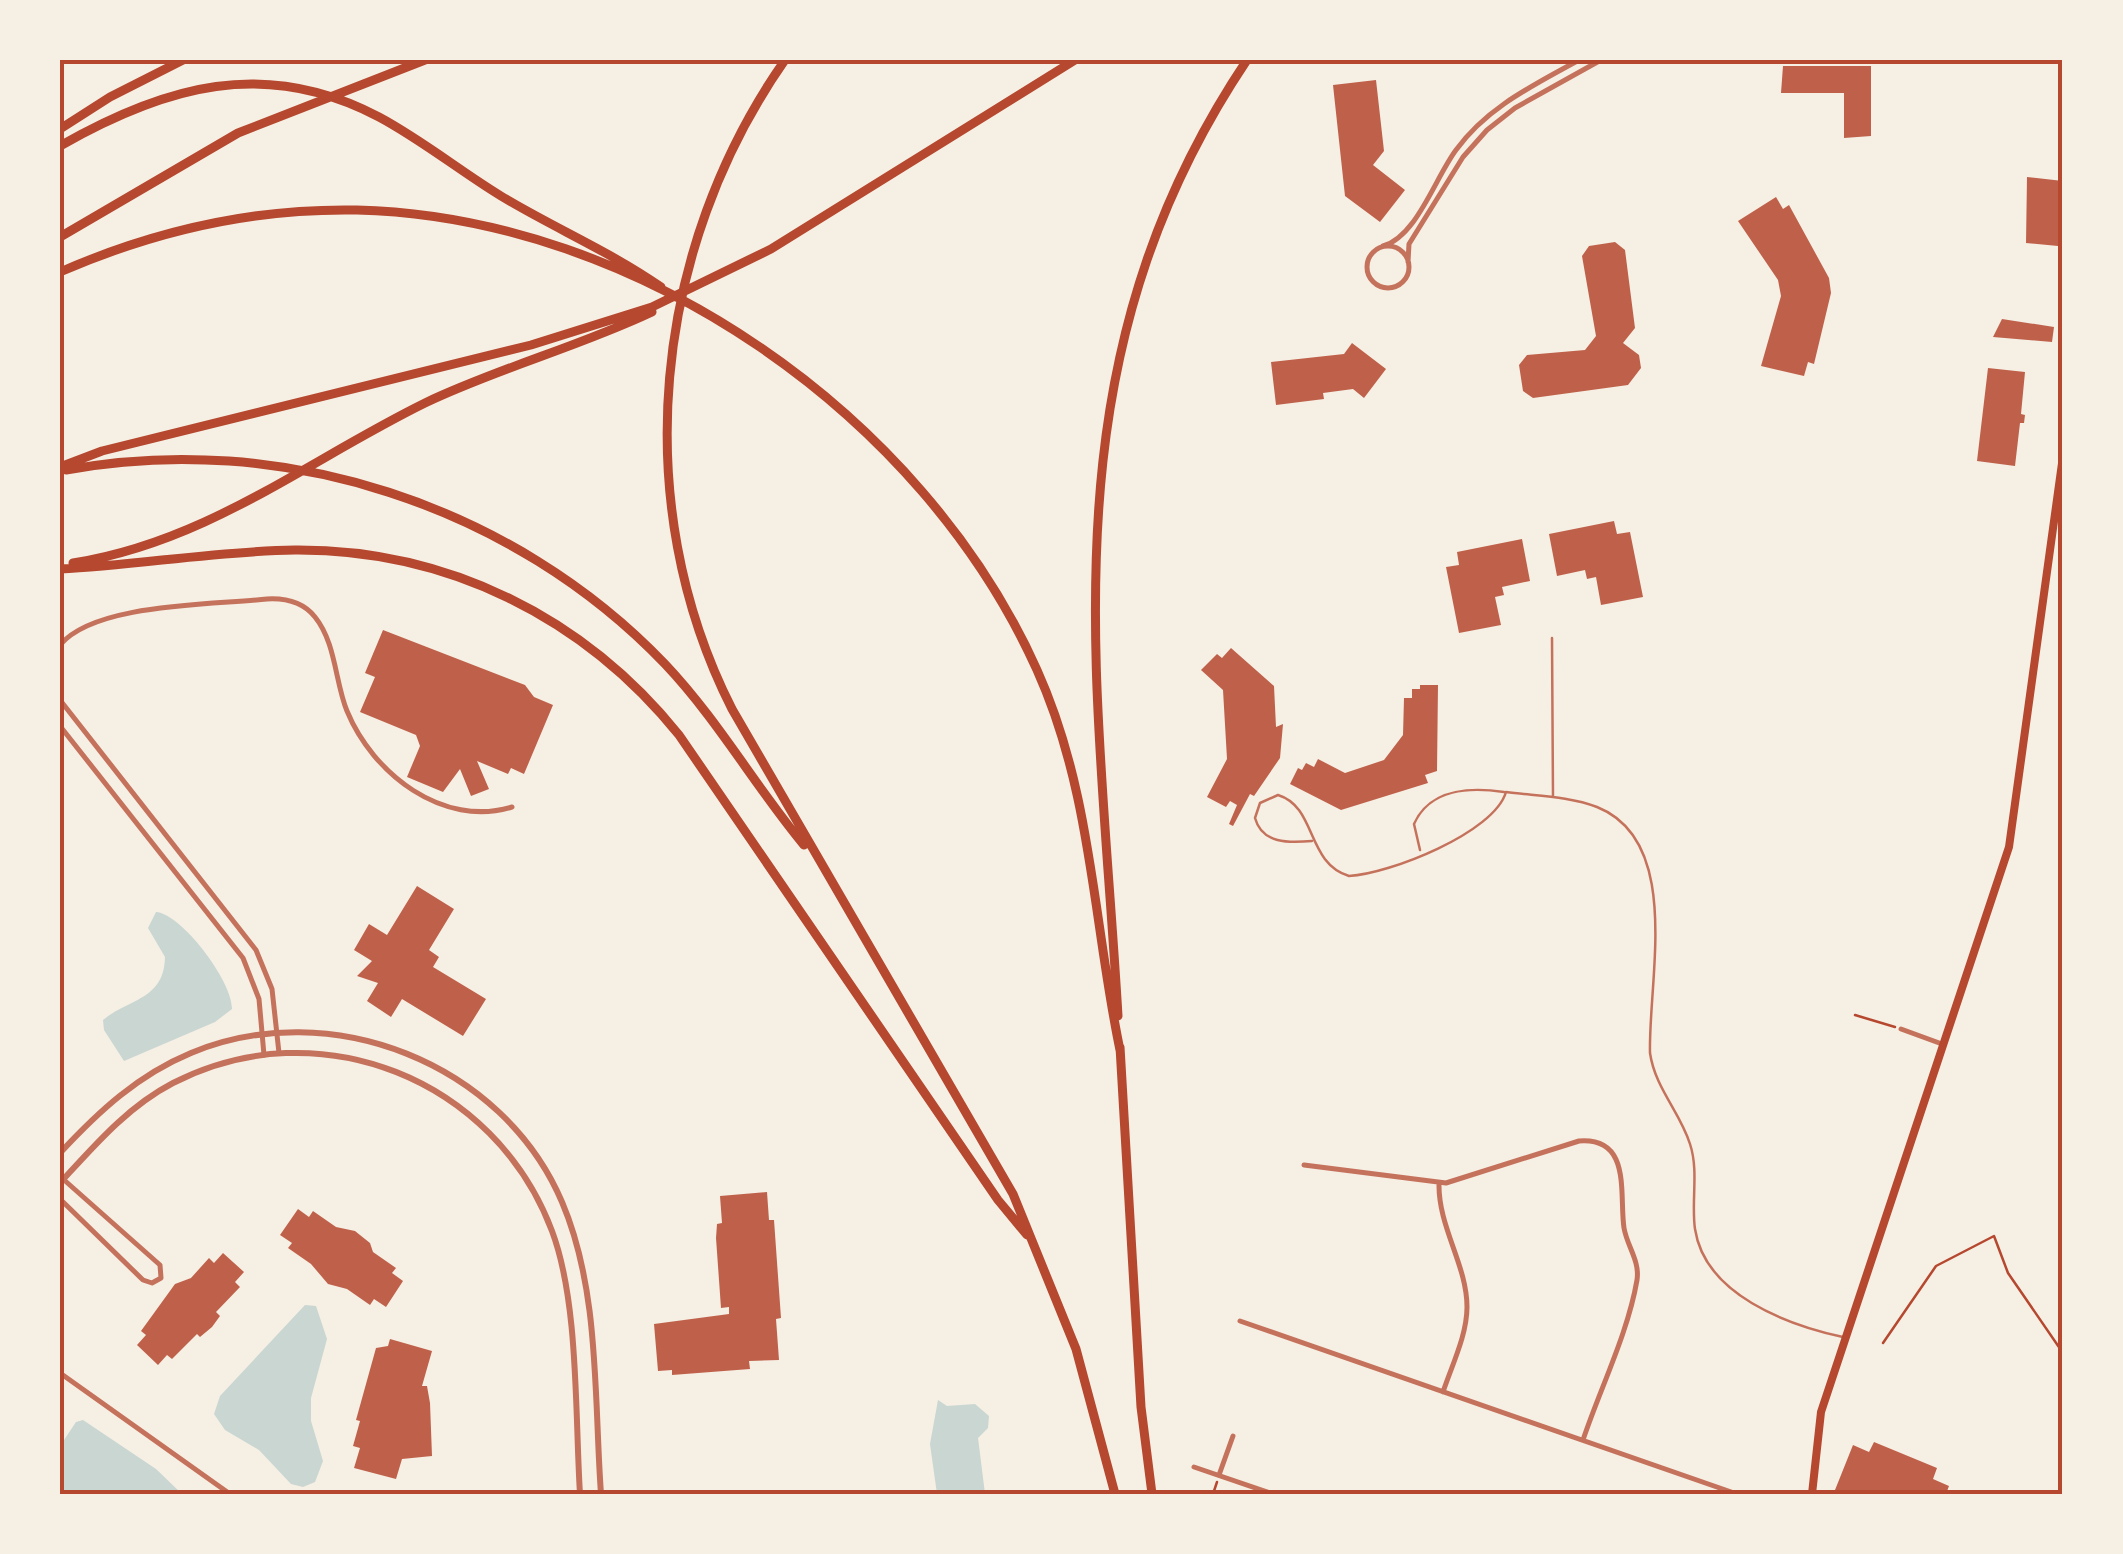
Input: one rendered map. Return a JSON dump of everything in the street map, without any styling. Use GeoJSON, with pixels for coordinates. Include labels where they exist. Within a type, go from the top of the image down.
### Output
{"type":"FeatureCollection","features":[{"type":"Feature","properties":{"kind":"highway"},"geometry":{"type":"LineString","coordinates":[[60,129],[110,97],[183,60]]}},
{"type":"Feature","properties":{"kind":"highway"},"geometry":{"type":"LineString","coordinates":[[60,237],[238,133],[425,60]]}},
{"type":"Feature","properties":{"kind":"highway"},"geometry":{"type":"LineString","coordinates":[[785,60],[727,161],[688,267],[671,358],[667,470],[677,550],[708,658],[749,742],[980,1132],[1036,1246],[1088,1385],[1115,1494]]}},
{"type":"Feature","properties":{"kind":"highway"},"geometry":{"type":"LineString","coordinates":[[60,567],[157,543],[265,495],[435,399],[652,310],[770,249],[1075,60]]}},
{"type":"Feature","properties":{"kind":"highway"},"geometry":{"type":"LineString","coordinates":[[1152,1494],[1140,1394],[1094,591],[1102,444],[1123,336],[1157,231],[1196,146],[1247,60]]}},
{"type":"Feature","properties":{"kind":"highway"},"geometry":{"type":"LineString","coordinates":[[60,146],[118,114],[172,93],[226,84],[278,86],[363,110],[740,336],[831,402],[912,481],[971,554],[1020,634],[1050,703],[1080,798],[1120,1050]]}},
{"type":"Feature","properties":{"kind":"highway"},"geometry":{"type":"LineString","coordinates":[[60,272],[154,237],[210,223],[284,212],[359,210],[489,228],[632,272]]}},
{"type":"Feature","properties":{"kind":"highway"},"geometry":{"type":"LineString","coordinates":[[60,469],[102,452],[549,340],[652,310]]}},
{"type":"Feature","properties":{"kind":"highway"},"geometry":{"type":"LineString","coordinates":[[60,469],[166,457],[260,463],[387,491],[489,534],[569,582],[654,652],[715,722],[778,813],[822,866]]}},
{"type":"Feature","properties":{"kind":"highway"},"geometry":{"type":"LineString","coordinates":[[60,567],[284,550],[359,554],[466,579],[572,634],[630,680],[679,735],[998,1200],[1036,1246]]}},
{"type":"Feature","properties":{"kind":"main road"},"geometry":{"type":"LineString","coordinates":[[1812,1494],[1816,1433],[1845,1337],[1945,1045],[2013,830],[2063,456]]}},
{"type":"Feature","properties":{"kind":"street"},"geometry":{"type":"LineString","coordinates":[[1579,60],[1480,122],[1450,158],[1402,236],[1383,246],[1366,263],[1368,277],[1376,285],[1398,286],[1406,277],[1410,244],[1482,136],[1515,108],[1600,60]]}},
{"type":"Feature","properties":{"kind":"street"},"geometry":{"type":"LineString","coordinates":[[1383,246],[1400,250],[1408,262]]}},
{"type":"Feature","properties":{"kind":"street"},"geometry":{"type":"LineString","coordinates":[[60,645],[80,628],[108,618],[266,599],[291,601],[310,612],[320,625],[348,714],[400,784],[462,809],[487,812],[512,807]]}},
{"type":"Feature","properties":{"kind":"street"},"geometry":{"type":"LineString","coordinates":[[60,700],[256,950],[272,989],[279,1053]]}},
{"type":"Feature","properties":{"kind":"street"},"geometry":{"type":"LineString","coordinates":[[60,726],[243,958],[258,993],[264,1054]]}},
{"type":"Feature","properties":{"kind":"street"},"geometry":{"type":"LineString","coordinates":[[1902,1029],[1945,1045]]}},
{"type":"Feature","properties":{"kind":"street"},"geometry":{"type":"LineString","coordinates":[[60,1153],[107,1104],[146,1076],[201,1049],[278,1033],[352,1037],[418,1058],[484,1100],[538,1159],[569,1221],[584,1275],[600,1494]]}},
{"type":"Feature","properties":{"kind":"street"},"geometry":{"type":"LineString","coordinates":[[60,1198],[148,1283],[160,1280],[162,1270],[155,1262],[62,1181],[120,1120],[156,1093],[208,1068],[264,1054],[357,1058],[418,1080],[479,1121],[522,1170],[551,1230],[564,1278],[580,1494]]}},
{"type":"Feature","properties":{"kind":"street"},"geometry":{"type":"LineString","coordinates":[[1304,1165],[1438,1183],[1583,1140],[1604,1145],[1616,1158],[1622,1175],[1624,1226],[1637,1277],[1582,1440]]}},
{"type":"Feature","properties":{"kind":"street"},"geometry":{"type":"LineString","coordinates":[[1438,1183],[1442,1218],[1467,1308],[1443,1392]]}},
{"type":"Feature","properties":{"kind":"street"},"geometry":{"type":"LineString","coordinates":[[141,1277],[143,1265],[155,1262]]}},
{"type":"Feature","properties":{"kind":"street"},"geometry":{"type":"LineString","coordinates":[[1240,1321],[1737,1494]]}},
{"type":"Feature","properties":{"kind":"street"},"geometry":{"type":"LineString","coordinates":[[60,1373],[230,1494]]}},
{"type":"Feature","properties":{"kind":"street"},"geometry":{"type":"LineString","coordinates":[[1220,1476],[1233,1436]]}},
{"type":"Feature","properties":{"kind":"street"},"geometry":{"type":"LineString","coordinates":[[1194,1466],[1273,1494]]}},
{"type":"Feature","properties":{"kind":"lane"},"geometry":{"type":"LineString","coordinates":[[1552,638],[1553,798]]}},
{"type":"Feature","properties":{"kind":"lane"},"geometry":{"type":"LineString","coordinates":[[1421,853],[1413,828],[1424,808],[1442,796],[1470,789],[1553,798],[1608,812],[1627,828],[1648,860],[1654,890],[1651,1061],[1690,1145],[1695,1228],[1701,1248],[1724,1279],[1759,1307],[1797,1326],[1845,1337]]}},
{"type":"Feature","properties":{"kind":"lane"},"geometry":{"type":"LineString","coordinates":[[1312,841],[1282,842],[1266,836],[1256,823],[1260,804],[1274,796],[1290,800],[1328,866],[1349,876],[1421,853],[1477,829],[1497,810],[1506,792]]}},
{"type":"Feature","properties":{"kind":"path"},"geometry":{"type":"LineString","coordinates":[[1854,1015],[1902,1029]]}},
{"type":"Feature","properties":{"kind":"path"},"geometry":{"type":"LineString","coordinates":[[1883,1343],[1936,1266],[1994,1236],[2008,1272],[2063,1353]]}},
{"type":"Feature","properties":{"kind":"path"},"geometry":{"type":"LineString","coordinates":[[1213,1494],[1220,1476]]}},
{"type":"Feature","properties":{"kind":"shaded area"},"geometry":{"type":"Polygon","coordinates":[[[156,912],[179,924],[204,951],[224,983],[232,1009],[215,1022],[124,1061],[104,1030],[103,1020],[144,996],[159,982],[165,957],[148,928],[156,912]]]}},
{"type":"Feature","properties":{"kind":"shaded area"},"geometry":{"type":"Polygon","coordinates":[[[305,1305],[316,1306],[327,1339],[311,1398],[311,1421],[323,1461],[315,1482],[303,1487],[291,1484],[259,1450],[225,1430],[214,1414],[220,1396],[305,1305]]]}},
{"type":"Feature","properties":{"kind":"shaded area"},"geometry":{"type":"Polygon","coordinates":[[[938,1400],[947,1406],[975,1404],[989,1416],[988,1428],[978,1438],[985,1494],[937,1494],[930,1444],[938,1400]]]}},
{"type":"Feature","properties":{"kind":"shaded area"},"geometry":{"type":"Polygon","coordinates":[[[83,1420],[156,1469],[182,1494],[60,1494],[60,1446],[76,1422],[83,1420]]]}},
{"type":"Feature","properties":{"kind":"building"},"geometry":{"type":"Polygon","coordinates":[[[1783,66],[1871,66],[1871,136],[1844,138],[1844,93],[1781,93],[1783,66]]]}},
{"type":"Feature","properties":{"kind":"building"},"geometry":{"type":"Polygon","coordinates":[[[1376,80],[1384,151],[1373,165],[1405,190],[1380,222],[1345,196],[1333,85],[1376,80]]]}},
{"type":"Feature","properties":{"kind":"building"},"geometry":{"type":"Polygon","coordinates":[[[2027,177],[2063,181],[2063,251],[2058,251],[2058,246],[2026,243],[2027,177]]]}},
{"type":"Feature","properties":{"kind":"building"},"geometry":{"type":"Polygon","coordinates":[[[1776,197],[1783,209],[1789,205],[1829,278],[1831,293],[1814,364],[1808,362],[1804,376],[1761,366],[1781,296],[1778,280],[1738,221],[1776,197]]]}},
{"type":"Feature","properties":{"kind":"building"},"geometry":{"type":"Polygon","coordinates":[[[1615,242],[1625,250],[1635,328],[1623,343],[1639,355],[1641,368],[1628,385],[1533,398],[1523,391],[1519,365],[1527,355],[1585,350],[1596,336],[1582,256],[1589,246],[1615,242]]]}},
{"type":"Feature","properties":{"kind":"building"},"geometry":{"type":"Polygon","coordinates":[[[2002,319],[2054,327],[2052,342],[1993,337],[2002,319]]]}},
{"type":"Feature","properties":{"kind":"building"},"geometry":{"type":"Polygon","coordinates":[[[1352,343],[1386,369],[1364,398],[1353,389],[1323,393],[1324,399],[1276,405],[1271,362],[1344,354],[1352,343]]]}},
{"type":"Feature","properties":{"kind":"building"},"geometry":{"type":"Polygon","coordinates":[[[1988,368],[2025,372],[2021,414],[2025,415],[2024,423],[2020,423],[2015,466],[1977,461],[1988,368]]]}},
{"type":"Feature","properties":{"kind":"building"},"geometry":{"type":"Polygon","coordinates":[[[1614,521],[1617,534],[1630,532],[1643,597],[1601,605],[1596,577],[1587,579],[1585,570],[1557,576],[1549,534],[1614,521]]]}},
{"type":"Feature","properties":{"kind":"building"},"geometry":{"type":"Polygon","coordinates":[[[1522,539],[1530,581],[1502,587],[1504,595],[1495,597],[1501,625],[1459,633],[1446,567],[1459,565],[1457,552],[1522,539]]]}},
{"type":"Feature","properties":{"kind":"building"},"geometry":{"type":"Polygon","coordinates":[[[383,630],[525,685],[534,697],[553,705],[524,774],[511,768],[508,774],[477,761],[489,789],[471,796],[460,769],[443,792],[407,777],[420,746],[416,735],[360,712],[375,677],[365,673],[383,630]]]}},
{"type":"Feature","properties":{"kind":"building"},"geometry":{"type":"Polygon","coordinates":[[[1231,648],[1274,686],[1276,727],[1283,724],[1280,758],[1254,796],[1250,794],[1233,826],[1229,824],[1237,805],[1230,801],[1226,807],[1207,797],[1227,759],[1223,690],[1201,670],[1217,654],[1222,658],[1231,648]]]}},
{"type":"Feature","properties":{"kind":"building"},"geometry":{"type":"Polygon","coordinates":[[[1420,685],[1438,685],[1437,771],[1425,775],[1428,783],[1341,810],[1290,784],[1298,768],[1302,770],[1306,763],[1314,767],[1318,759],[1345,773],[1384,760],[1403,735],[1404,698],[1412,698],[1412,689],[1420,689],[1420,685]]]}},
{"type":"Feature","properties":{"kind":"building"},"geometry":{"type":"Polygon","coordinates":[[[417,886],[454,909],[429,950],[439,957],[433,967],[486,999],[463,1036],[402,999],[391,1017],[367,1001],[378,983],[357,976],[372,961],[354,950],[369,924],[387,935],[417,886]]]}},
{"type":"Feature","properties":{"kind":"building"},"geometry":{"type":"Polygon","coordinates":[[[767,1192],[769,1220],[774,1220],[781,1318],[776,1319],[779,1360],[749,1361],[750,1369],[672,1375],[672,1370],[658,1371],[654,1324],[729,1314],[729,1307],[721,1308],[716,1238],[717,1224],[722,1223],[720,1196],[767,1192]]]}},
{"type":"Feature","properties":{"kind":"building"},"geometry":{"type":"Polygon","coordinates":[[[298,1209],[309,1217],[313,1211],[336,1227],[355,1231],[370,1243],[373,1252],[396,1268],[392,1273],[403,1281],[386,1307],[374,1299],[370,1305],[347,1289],[328,1284],[311,1264],[288,1248],[292,1243],[280,1235],[298,1209]]]}},
{"type":"Feature","properties":{"kind":"building"},"geometry":{"type":"Polygon","coordinates":[[[223,1253],[244,1272],[235,1282],[240,1287],[216,1312],[220,1316],[212,1327],[200,1337],[197,1334],[172,1359],[167,1355],[158,1365],[137,1345],[146,1335],[141,1331],[175,1284],[191,1278],[209,1258],[214,1263],[223,1253]]]}},
{"type":"Feature","properties":{"kind":"building"},"geometry":{"type":"Polygon","coordinates":[[[390,1339],[432,1351],[422,1386],[427,1386],[430,1403],[432,1456],[402,1459],[396,1479],[354,1468],[360,1448],[353,1446],[360,1421],[356,1420],[376,1348],[388,1346],[390,1339]]]}},
{"type":"Feature","properties":{"kind":"building"},"geometry":{"type":"Polygon","coordinates":[[[1874,1442],[1937,1468],[1933,1479],[1949,1486],[1946,1494],[1845,1494],[1835,1490],[1853,1445],[1869,1452],[1874,1442]]]}}]}
